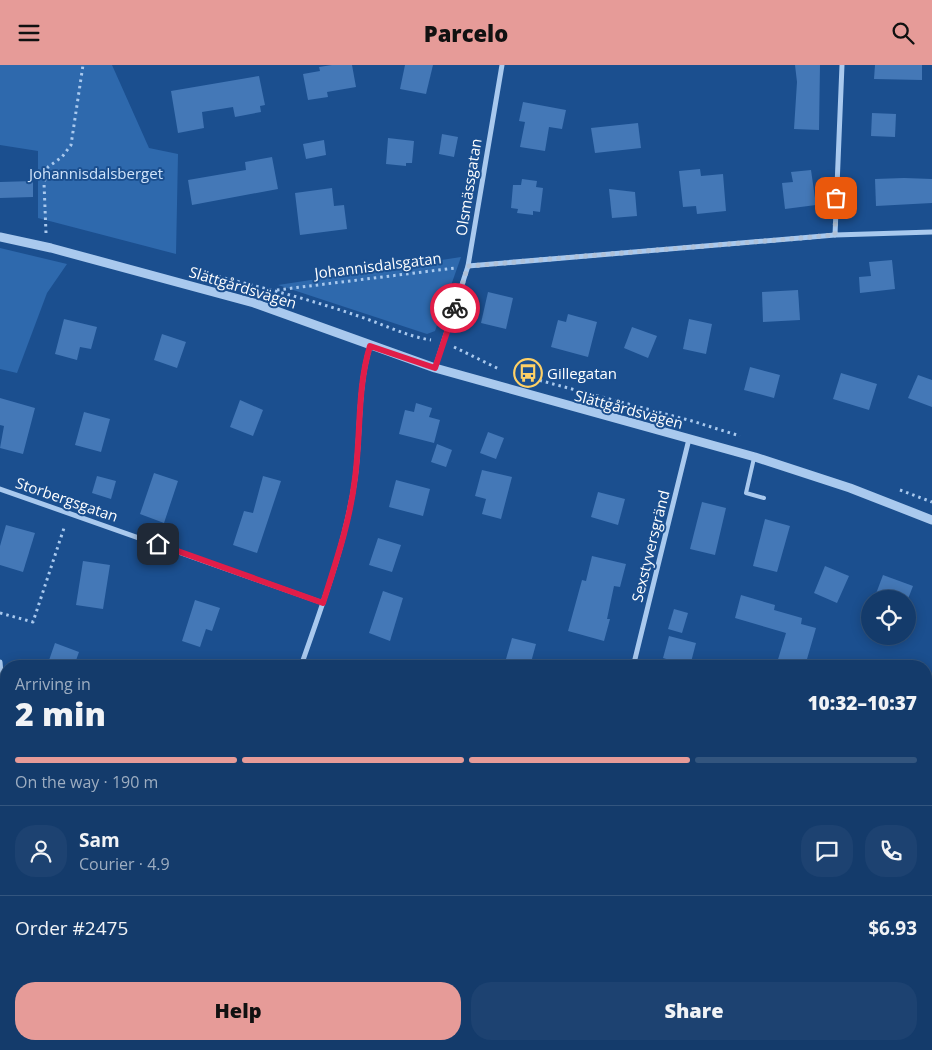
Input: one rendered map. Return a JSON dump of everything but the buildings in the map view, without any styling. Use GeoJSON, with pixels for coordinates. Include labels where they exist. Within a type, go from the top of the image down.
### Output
{"type":"FeatureCollection","features":[{"type":"Feature","properties":{"kind":"street","name":"Olsmässgatan"},"geometry":{"type":"LineString","coordinates":[[435,368],[468,266],[502,65]]}},
{"type":"Feature","properties":{"kind":"street"},"geometry":{"type":"LineString","coordinates":[[835,235],[842,65]]}},
{"type":"Feature","properties":{"kind":"street"},"geometry":{"type":"LineString","coordinates":[[468,266],[835,235],[932,232]]}},
{"type":"Feature","properties":{"kind":"street","name":"Slättgårdsvägen"},"geometry":{"type":"LineString","coordinates":[[0,237],[60,250],[254,303],[435,368],[755,457],[850,488],[932,520]]}},
{"type":"Feature","properties":{"kind":"street"},"geometry":{"type":"LineString","coordinates":[[303,660],[323,603],[348,517],[360,432],[363,371],[370,346]]}},
{"type":"Feature","properties":{"kind":"street","name":"Sexstyversgränd"},"geometry":{"type":"LineString","coordinates":[[635,659],[689,439]]}},
{"type":"Feature","properties":{"kind":"street","name":"Storbergsgatan"},"geometry":{"type":"LineString","coordinates":[[0,489],[323,603]]}},
{"type":"Feature","properties":{"kind":"street"},"geometry":{"type":"LineString","coordinates":[[932,683],[932,713]]}},
{"type":"Feature","properties":{"kind":"lane"},"geometry":{"type":"LineString","coordinates":[[755,457],[746,493],[764,498]]}},
{"type":"Feature","properties":{"kind":"path"},"geometry":{"type":"LineString","coordinates":[[38,233],[46,235],[44,183],[48,167],[62,157],[71,145],[83,65]]}},
{"type":"Feature","properties":{"kind":"path","name":"Johannisdalsgatan"},"geometry":{"type":"LineString","coordinates":[[276,290],[468,266]]}},
{"type":"Feature","properties":{"kind":"path"},"geometry":{"type":"LineString","coordinates":[[209,274],[276,290],[355,315],[415,337],[443,341],[506,371]]}},
{"type":"Feature","properties":{"kind":"path"},"geometry":{"type":"LineString","coordinates":[[525,376],[692,421],[747,439]]}},
{"type":"Feature","properties":{"kind":"path"},"geometry":{"type":"LineString","coordinates":[[895,488],[932,502]]}},
{"type":"Feature","properties":{"kind":"path"},"geometry":{"type":"LineString","coordinates":[[0,613],[33,623],[69,512]]}},
{"type":"Feature","properties":{"kind":"green space","name":"Johannisdalsberget"},"geometry":{"type":"Polygon","coordinates":[[[0,65],[112,65],[149,148],[178,154],[176,254],[38,218],[38,151],[0,145],[0,65]]]}},
{"type":"Feature","properties":{"kind":"green space"},"geometry":{"type":"Polygon","coordinates":[[[0,248],[67,264],[47,293],[17,373],[0,369],[0,248]]]}},
{"type":"Feature","properties":{"kind":"green space"},"geometry":{"type":"Polygon","coordinates":[[[461,257],[435,331],[427,334],[278,285],[461,257]]]}},
{"type":"Feature","properties":{"kind":"way so far"},"geometry":{"type":"LineString","coordinates":[[455,308],[468,266],[835,235],[836,198]]}},
{"type":"Feature","properties":{"kind":"place","name":"Gillegatan"},"geometry":{"type":"Point","coordinates":[528,373]}},
{"type":"Feature","properties":{"kind":"route"},"geometry":{"type":"LineString","coordinates":[[158,544],[323,603],[348,517],[355,479],[360,432],[363,371],[370,346],[435,368],[455,308]]}}]}
